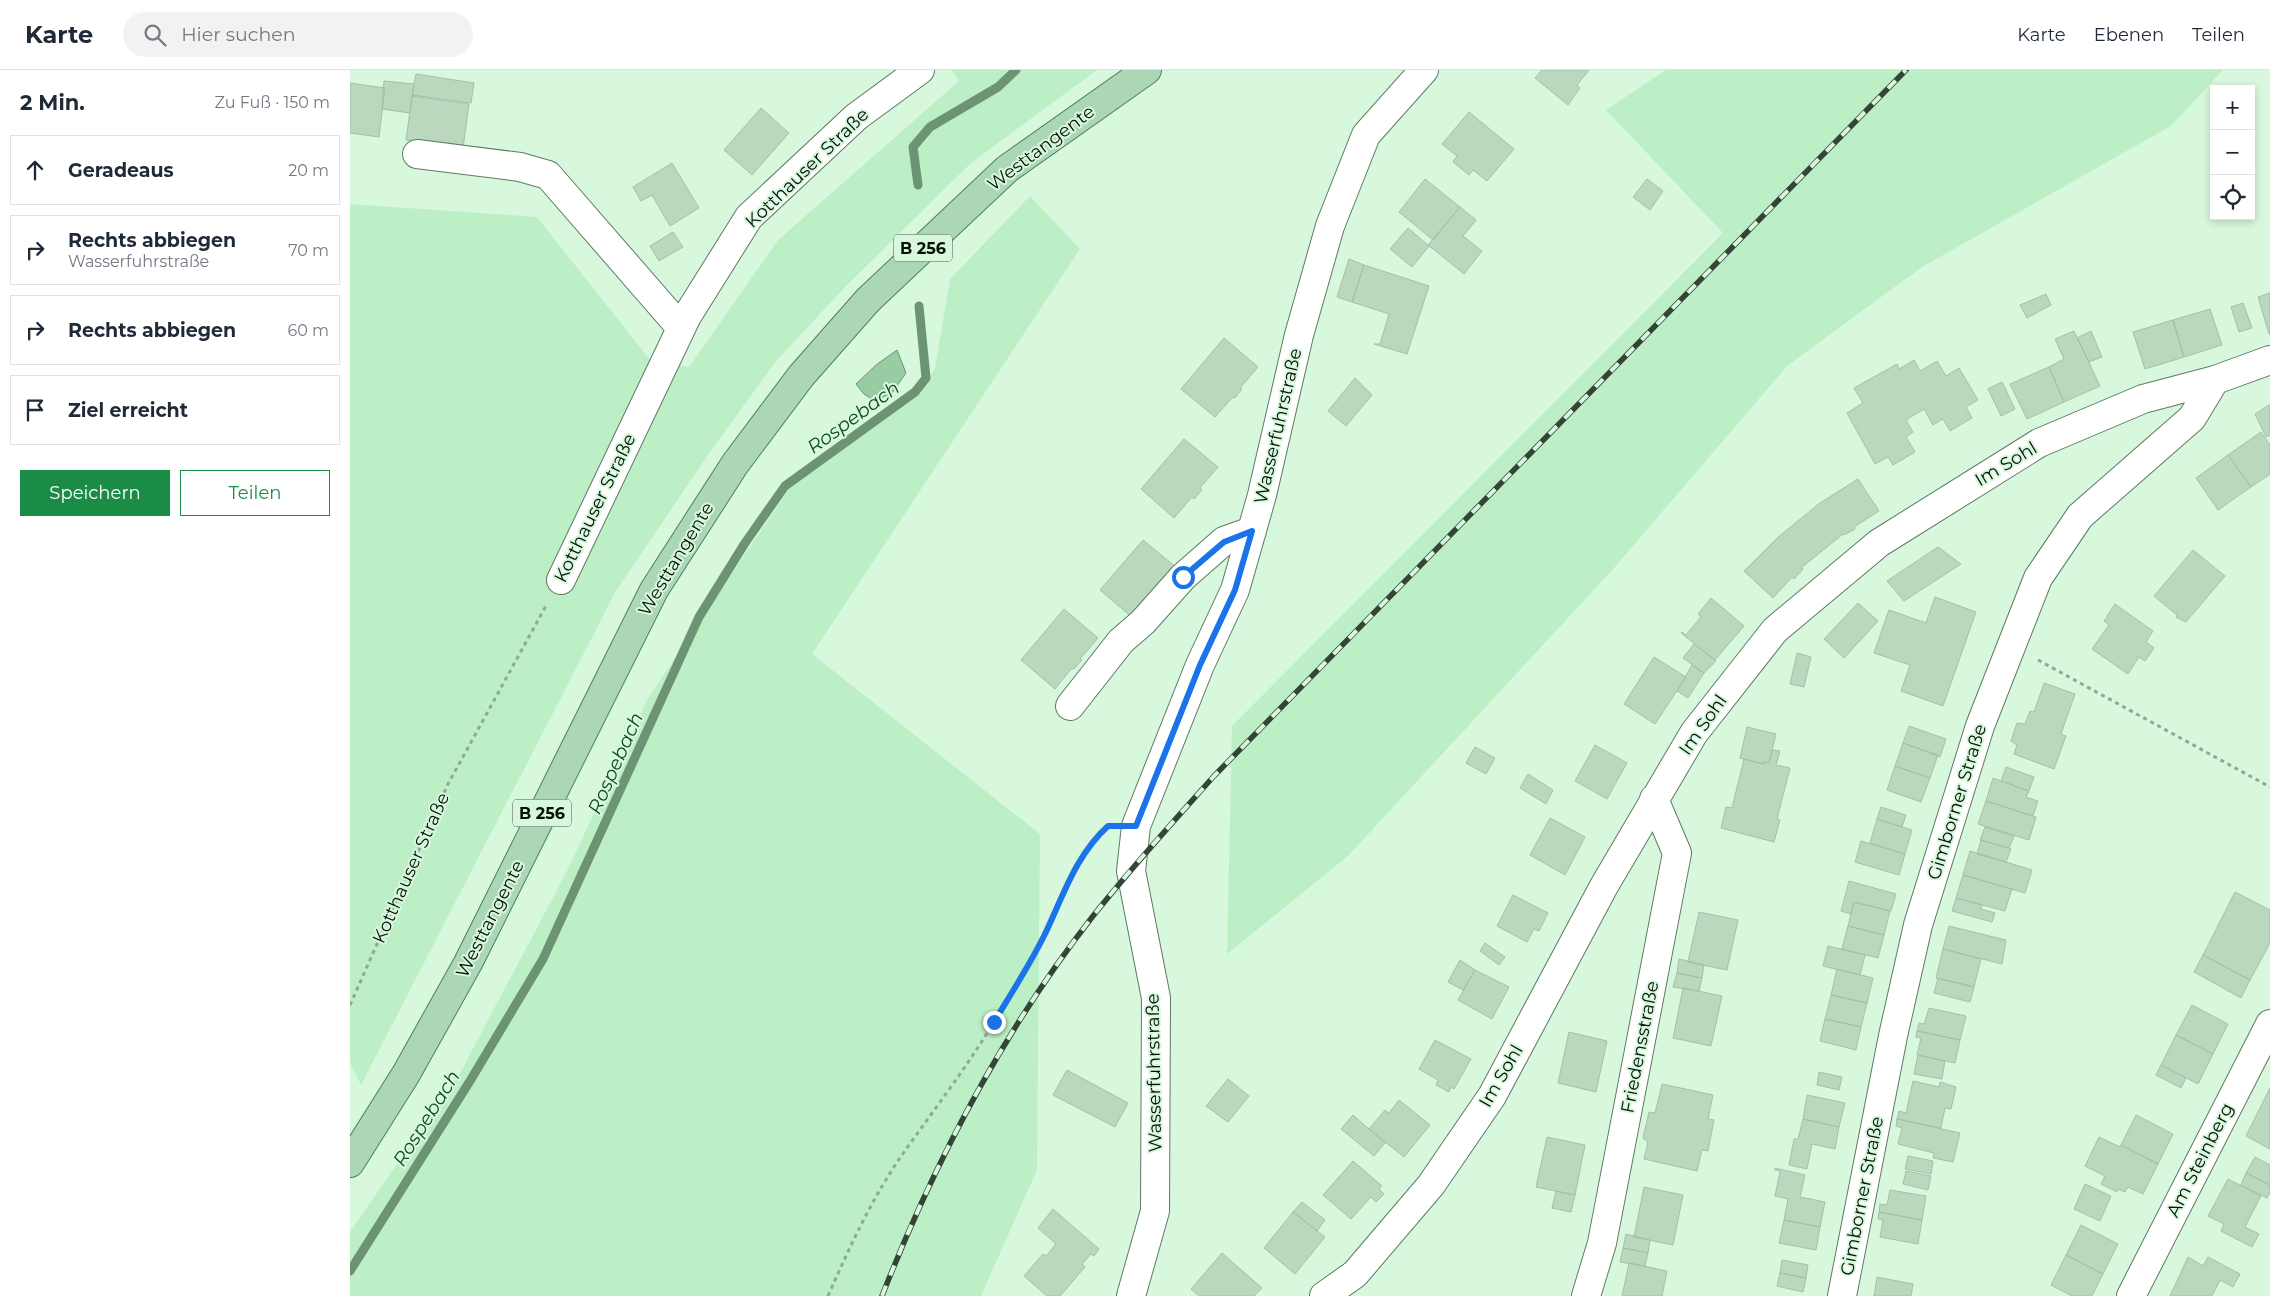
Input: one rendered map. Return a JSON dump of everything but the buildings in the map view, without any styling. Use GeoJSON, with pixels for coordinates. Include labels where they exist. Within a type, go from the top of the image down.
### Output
{"type":"FeatureCollection","features":[{"type":"Feature","properties":{"kind":"main road","name":"Westtangente"},"geometry":{"type":"LineString","coordinates":[[350,1163],[406,1074],[468,963],[654,590],[735,464],[801,376],[868,300],[1007,169],[1147,70]]}},
{"type":"Feature","properties":{"kind":"street","name":"Kotthauser Straße"},"geometry":{"type":"LineString","coordinates":[[561,580],[681,328],[749,217],[856,117],[920,70]]}},
{"type":"Feature","properties":{"kind":"street","name":"Wasserfuhrstraße"},"geometry":{"type":"LineString","coordinates":[[1131,1296],[1155,1211],[1156,998],[1131,870],[1136,826],[1200,665],[1235,590],[1262,495],[1299,335],[1330,226],[1366,135],[1424,70]]}},
{"type":"Feature","properties":{"kind":"street"},"geometry":{"type":"LineString","coordinates":[[418,154],[520,167],[548,175],[681,328]]}},
{"type":"Feature","properties":{"kind":"street","name":"Im Sohl"},"geometry":{"type":"LineString","coordinates":[[1324,1296],[1355,1274],[1431,1185],[1492,1096],[1604,886],[1694,733],[1775,630],[1879,543],[2039,443],[2143,399],[2215,380],[2270,360]]}},
{"type":"Feature","properties":{"kind":"street","name":"Gimborner Straße"},"geometry":{"type":"LineString","coordinates":[[1842,1296],[1893,1036],[1918,925],[1980,726],[2038,578],[2080,516],[2192,418],[2215,380]]}},
{"type":"Feature","properties":{"kind":"street"},"geometry":{"type":"LineString","coordinates":[[1070,706],[1121,641],[1143,622],[1183,577],[1224,542],[1252,531]]}},
{"type":"Feature","properties":{"kind":"street","name":"Friedensstraße"},"geometry":{"type":"LineString","coordinates":[[1586,1296],[1602,1243],[1677,853],[1654,799]]}},
{"type":"Feature","properties":{"kind":"street","name":"Am Steinberg"},"geometry":{"type":"LineString","coordinates":[[2131,1296],[2270,1024]]}},
{"type":"Feature","properties":{"kind":"path","name":"Kotthauser Straße"},"geometry":{"type":"LineString","coordinates":[[350,1005],[448,784],[561,580]]}},
{"type":"Feature","properties":{"kind":"path"},"geometry":{"type":"LineString","coordinates":[[2012,646],[2270,787]]}},
{"type":"Feature","properties":{"kind":"path"},"geometry":{"type":"LineString","coordinates":[[828,1296],[856,1231],[903,1154],[949,1092],[994,1022],[1043,938],[1077,864],[1093,839],[1108,826],[1136,826]]}},
{"type":"Feature","properties":{"kind":"shaded area"},"geometry":{"type":"Polygon","coordinates":[[[952,70],[1097,70],[971,163],[847,285],[777,360],[710,452],[616,591],[361,1085],[350,1063],[350,204],[537,217],[651,361],[689,367],[778,240],[959,81],[952,70]]]}},
{"type":"Feature","properties":{"kind":"shaded area"},"geometry":{"type":"Polygon","coordinates":[[[1666,70],[2223,70],[2171,126],[1922,267],[1787,366],[1614,568],[1348,856],[1227,954],[1232,726],[1723,233],[1606,110],[1666,70]]]}},
{"type":"Feature","properties":{"kind":"shaded area"},"geometry":{"type":"Polygon","coordinates":[[[1030,196],[1080,249],[812,654],[1040,834],[1037,1170],[981,1296],[350,1296],[350,1232],[460,1073],[567,871],[648,698],[789,489],[918,394],[935,368],[950,279],[1030,196]]]}},
{"type":"Feature","properties":{"kind":"shaded area"},"geometry":{"type":"Polygon","coordinates":[[[897,350],[906,373],[892,393],[874,401],[863,393],[856,384],[876,365],[897,350]]]}},
{"type":"Feature","properties":{"kind":"waterway","name":"Rospebach"},"geometry":{"type":"LineString","coordinates":[[918,185],[913,147],[930,127],[998,87],[1016,70]]}},
{"type":"Feature","properties":{"kind":"waterway","name":"Rospebach"},"geometry":{"type":"LineString","coordinates":[[350,1271],[470,1081],[543,959],[699,617],[745,543],[785,486],[915,392],[926,378],[919,306]]}},
{"type":"Feature","properties":{"kind":"railway"},"geometry":{"type":"LineString","coordinates":[[882,1296],[948,1147],[1001,1051],[1060,960],[1122,880],[1214,776],[1906,70]]}},
{"type":"Feature","properties":{"kind":"route"},"geometry":{"type":"LineString","coordinates":[[994,1022],[1043,938],[1077,864],[1093,839],[1108,826],[1136,826],[1200,665],[1235,590],[1252,531],[1224,542],[1183,577]]}}]}
